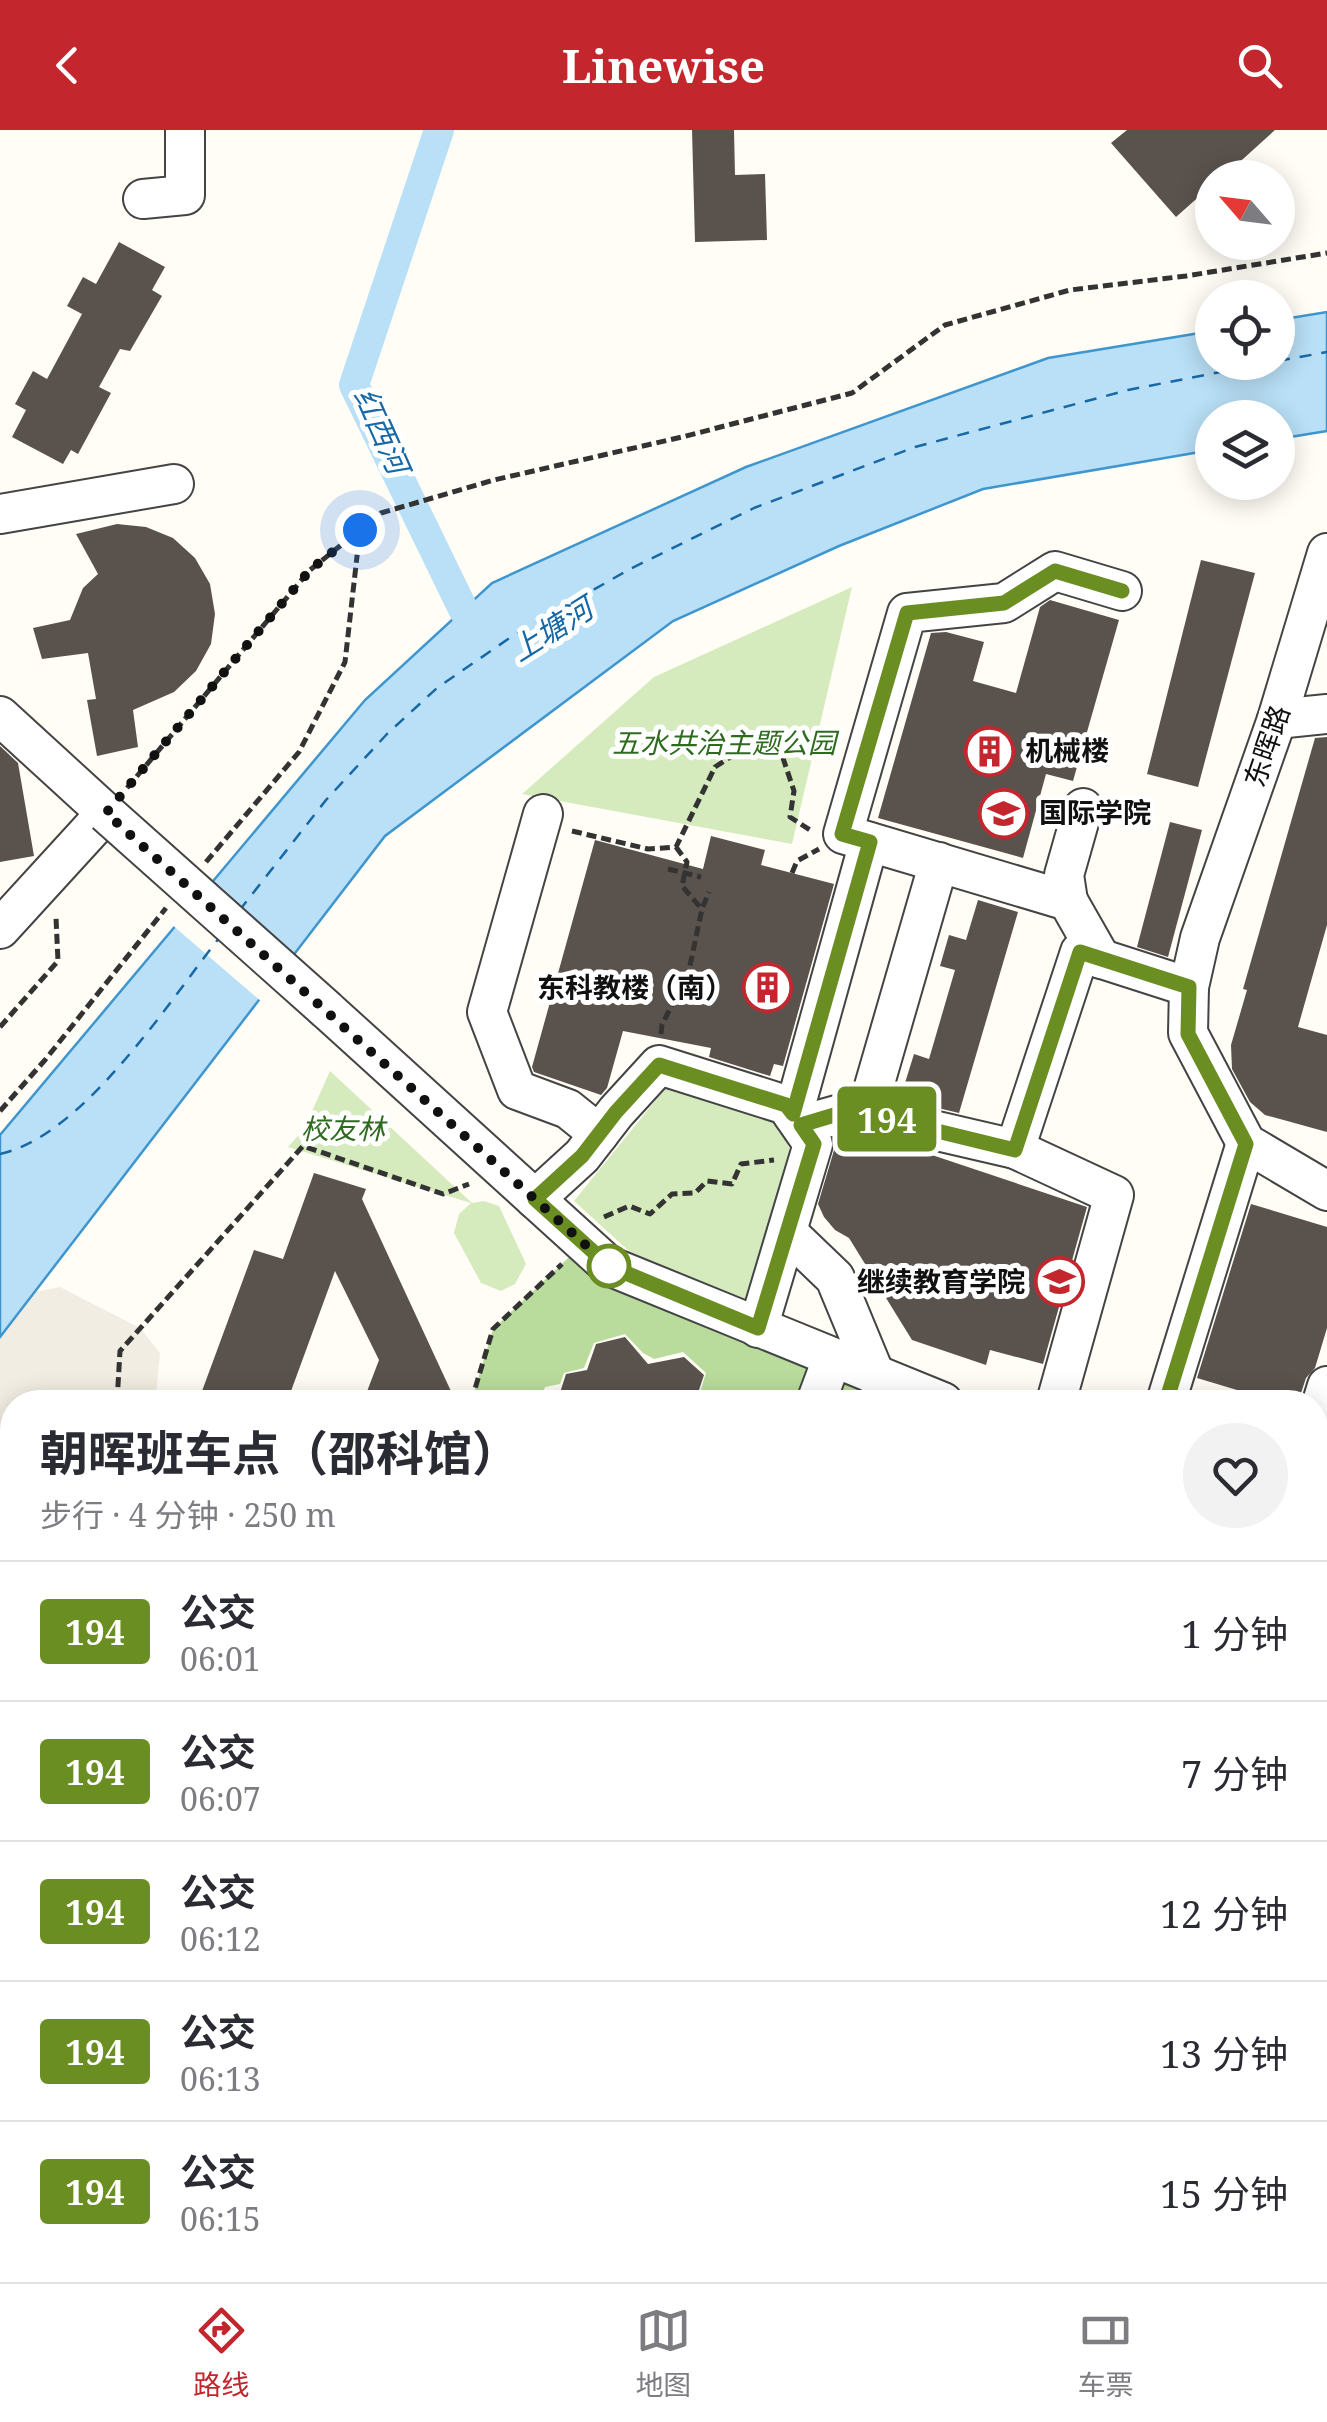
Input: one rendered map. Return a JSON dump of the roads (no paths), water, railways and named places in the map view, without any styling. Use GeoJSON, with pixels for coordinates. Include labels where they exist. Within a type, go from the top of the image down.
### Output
{"type":"FeatureCollection","features":[{"type":"Feature","properties":{"kind":"street"},"geometry":{"type":"LineString","coordinates":[[142,199],[186,196],[185,130]]}},
{"type":"Feature","properties":{"kind":"street"},"geometry":{"type":"LineString","coordinates":[[0,514],[174,484]]}},
{"type":"Feature","properties":{"kind":"street","name":"东晖路"},"geometry":{"type":"LineString","coordinates":[[1246,1144],[1188,1034],[1189,987],[1200,938],[1278,720],[1327,553]]}},
{"type":"Feature","properties":{"kind":"street"},"geometry":{"type":"LineString","coordinates":[[758,1328],[787,1232],[801,1132],[856,838],[907,613],[1004,603],[1055,571],[1122,591]]}},
{"type":"Feature","properties":{"kind":"street"},"geometry":{"type":"LineString","coordinates":[[1278,720],[1327,714]]}},
{"type":"Feature","properties":{"kind":"street"},"geometry":{"type":"LineString","coordinates":[[0,716],[609,1266],[912,1390]]}},
{"type":"Feature","properties":{"kind":"street"},"geometry":{"type":"LineString","coordinates":[[1083,808],[1064,875],[1068,901],[1101,959]]}},
{"type":"Feature","properties":{"kind":"street"},"geometry":{"type":"LineString","coordinates":[[0,929],[106,813]]}},
{"type":"Feature","properties":{"kind":"street"},"geometry":{"type":"LineString","coordinates":[[542,819],[488,1012],[517,1090],[568,1109],[599,1134]]}},
{"type":"Feature","properties":{"kind":"street"},"geometry":{"type":"LineString","coordinates":[[856,838],[1068,901]]}},
{"type":"Feature","properties":{"kind":"street"},"geometry":{"type":"LineString","coordinates":[[866,1114],[938,862]]}},
{"type":"Feature","properties":{"kind":"street"},"geometry":{"type":"LineString","coordinates":[[1015,1150],[1080,952],[1189,987]]}},
{"type":"Feature","properties":{"kind":"street"},"geometry":{"type":"LineString","coordinates":[[535,1199],[582,1156],[659,1065],[786,1105],[801,1132]]}},
{"type":"Feature","properties":{"kind":"street"},"geometry":{"type":"LineString","coordinates":[[801,1132],[851,1110],[1015,1150],[1114,1195],[1059,1390]]}},
{"type":"Feature","properties":{"kind":"street"},"geometry":{"type":"LineString","coordinates":[[1170,1390],[1246,1144],[1327,1191]]}},
{"type":"Feature","properties":{"kind":"street"},"geometry":{"type":"LineString","coordinates":[[787,1232],[835,1278],[876,1376]]}},
{"type":"Feature","properties":{"kind":"street"},"geometry":{"type":"LineString","coordinates":[[820,1390],[832,1359]]}},
{"type":"Feature","properties":{"kind":"water","name":"上塘河"},"geometry":{"type":"Polygon","coordinates":[[[1327,312],[1327,431],[1295,436],[1295,400],[1195,400],[1195,453],[983,489],[839,546],[673,621],[385,836],[0,1337],[0,1135],[365,700],[492,583],[746,467],[1048,358],[1195,334],[1195,380],[1295,380],[1295,317],[1327,312]]]}},
{"type":"Feature","properties":{"kind":"waterway","name":"红西河"},"geometry":{"type":"LineString","coordinates":[[439,130],[354,385],[483,643]]}},
{"type":"Feature","properties":{"kind":"place","name":"机械楼"},"geometry":{"type":"Point","coordinates":[990,751]}},
{"type":"Feature","properties":{"kind":"place","name":"国际学院"},"geometry":{"type":"Point","coordinates":[1004,813]}},
{"type":"Feature","properties":{"kind":"place","name":"东科教楼（南）"},"geometry":{"type":"Point","coordinates":[768,988]}},
{"type":"Feature","properties":{"kind":"place","name":"继续教育学院"},"geometry":{"type":"Point","coordinates":[1060,1282]}},
{"type":"Feature","properties":{"kind":"park label","name":"五水共治主题公园"},"geometry":{"type":"Point","coordinates":[724,743]}},
{"type":"Feature","properties":{"kind":"park label","name":"校友林"},"geometry":{"type":"Point","coordinates":[343,1129]}}]}
